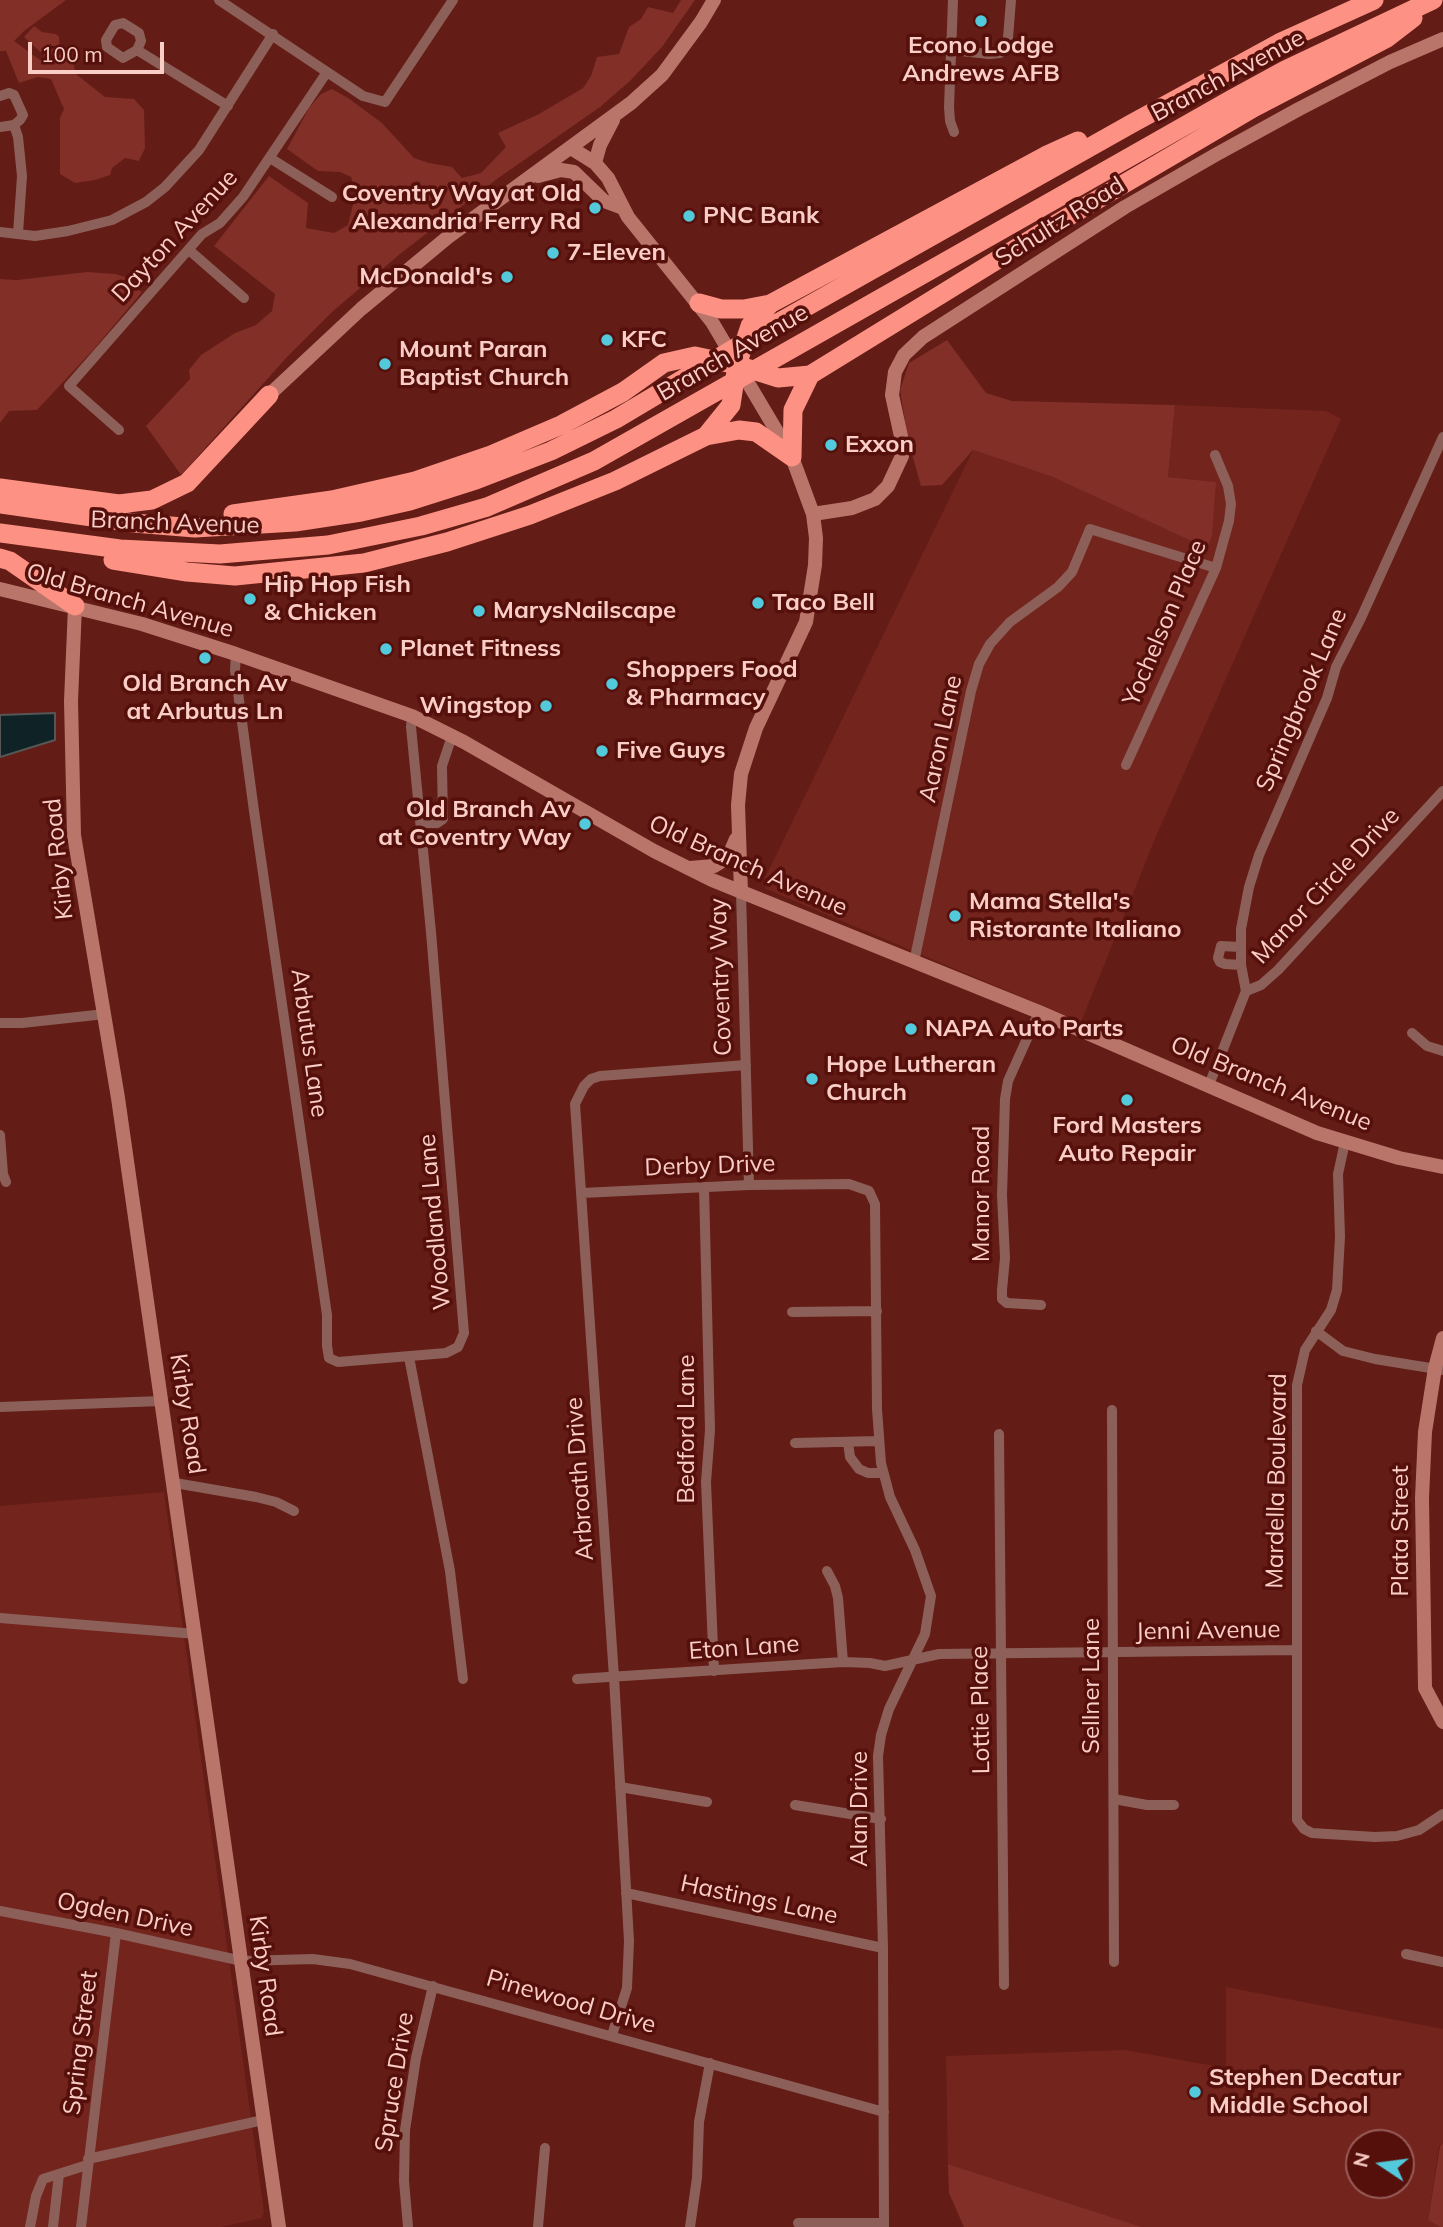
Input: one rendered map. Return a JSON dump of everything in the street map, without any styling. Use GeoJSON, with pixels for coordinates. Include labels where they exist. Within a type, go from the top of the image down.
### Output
{"type":"FeatureCollection","features":[{"type":"Feature","properties":{"kind":"highway","name":"Branch Avenue"},"geometry":{"type":"LineString","coordinates":[[0,504],[134,523],[195,528],[295,522],[361,512],[410,501],[477,480],[551,451],[616,419],[767,329],[1131,124],[1279,43],[1374,0]]}},
{"type":"Feature","properties":{"kind":"highway","name":"Branch Avenue"},"geometry":{"type":"LineString","coordinates":[[0,534],[120,549],[220,554],[328,545],[421,526],[487,507],[594,461],[1285,70],[1434,0]]}},
{"type":"Feature","properties":{"kind":"highway"},"geometry":{"type":"LineString","coordinates":[[134,523],[224,516],[332,500],[415,481],[491,455],[561,425],[623,392],[664,363],[695,356],[778,378],[810,375],[1038,234],[1241,115],[1388,37],[1434,0]]}},
{"type":"Feature","properties":{"kind":"highway"},"geometry":{"type":"LineString","coordinates":[[699,303],[721,309],[744,309],[770,304],[1045,156],[1127,118],[1191,93]]}},
{"type":"Feature","properties":{"kind":"highway"},"geometry":{"type":"LineString","coordinates":[[706,436],[731,405],[737,365],[750,326],[770,304]]}},
{"type":"Feature","properties":{"kind":"highway"},"geometry":{"type":"LineString","coordinates":[[792,457],[793,410],[810,375]]}},
{"type":"Feature","properties":{"kind":"highway"},"geometry":{"type":"LineString","coordinates":[[0,488],[119,504],[152,500],[187,483],[269,395]]}},
{"type":"Feature","properties":{"kind":"highway"},"geometry":{"type":"LineString","coordinates":[[0,534],[82,555],[187,572],[225,575],[364,563],[447,542],[530,515],[615,481],[706,436],[739,430],[756,432],[792,457]]}},
{"type":"Feature","properties":{"kind":"highway"},"geometry":{"type":"LineString","coordinates":[[0,558],[10,561],[75,606]]}},
{"type":"Feature","properties":{"kind":"main road"},"geometry":{"type":"LineString","coordinates":[[269,395],[361,309],[448,237],[615,116],[662,75],[714,0]]}},
{"type":"Feature","properties":{"kind":"main road","name":"Schultz Road"},"geometry":{"type":"LineString","coordinates":[[813,513],[852,508],[875,499],[888,486],[902,456],[902,441],[892,395],[895,372],[904,355],[923,337],[1125,207],[1206,160],[1390,62],[1443,39]]}},
{"type":"Feature","properties":{"kind":"main road"},"geometry":{"type":"LineString","coordinates":[[595,163],[600,145],[615,116]]}},
{"type":"Feature","properties":{"kind":"main road"},"geometry":{"type":"LineString","coordinates":[[571,148],[585,185]]}},
{"type":"Feature","properties":{"kind":"main road","name":"Coventry Way"},"geometry":{"type":"LineString","coordinates":[[571,148],[595,163],[608,178],[623,208],[699,303],[792,457],[813,513],[816,558],[810,603],[801,634],[756,728],[747,752],[739,788],[741,892]]}},
{"type":"Feature","properties":{"kind":"main road","name":"Coventry Way"},"geometry":{"type":"LineString","coordinates":[[529,178],[561,170],[573,172],[604,201],[623,208]]}},
{"type":"Feature","properties":{"kind":"main road","name":"Old Branch Avenue"},"geometry":{"type":"LineString","coordinates":[[0,589],[142,624],[412,716],[686,867],[741,892],[1039,1012],[1345,1142],[1399,1158],[1443,1167]]}},
{"type":"Feature","properties":{"kind":"main road","name":"Kirby Road"},"geometry":{"type":"LineString","coordinates":[[75,606],[71,701],[74,835],[105,1014],[175,1483],[279,2227]]}},
{"type":"Feature","properties":{"kind":"main road"},"geometry":{"type":"LineString","coordinates":[[686,867],[699,869],[714,866],[730,853],[738,835]]}},
{"type":"Feature","properties":{"kind":"main road","name":"Plata Street"},"geometry":{"type":"LineString","coordinates":[[1443,1338],[1425,1432],[1423,1463],[1425,1688],[1443,1722]]}},
{"type":"Feature","properties":{"kind":"street"},"geometry":{"type":"LineString","coordinates":[[219,0],[369,99],[385,102],[453,0]]}},
{"type":"Feature","properties":{"kind":"street"},"geometry":{"type":"LineString","coordinates":[[953,0],[949,107],[954,132]]}},
{"type":"Feature","properties":{"kind":"street"},"geometry":{"type":"LineString","coordinates":[[951,50],[989,54],[1004,50],[1008,38],[1011,0]]}},
{"type":"Feature","properties":{"kind":"street"},"geometry":{"type":"LineString","coordinates":[[0,232],[35,236],[113,220],[166,187],[185,166],[228,106],[273,34]]}},
{"type":"Feature","properties":{"kind":"street"},"geometry":{"type":"LineString","coordinates":[[137,50],[228,106]]}},
{"type":"Feature","properties":{"kind":"street","name":"Dayton Avenue"},"geometry":{"type":"LineString","coordinates":[[118,430],[69,386],[202,234],[218,225],[231,211],[327,72]]}},
{"type":"Feature","properties":{"kind":"street"},"geometry":{"type":"LineString","coordinates":[[0,96],[13,94],[23,115],[14,125],[0,127]]}},
{"type":"Feature","properties":{"kind":"street"},"geometry":{"type":"LineString","coordinates":[[14,125],[18,136],[22,176],[18,233]]}},
{"type":"Feature","properties":{"kind":"street"},"geometry":{"type":"LineString","coordinates":[[270,158],[332,197]]}},
{"type":"Feature","properties":{"kind":"street"},"geometry":{"type":"LineString","coordinates":[[189,250],[244,298]]}},
{"type":"Feature","properties":{"kind":"street","name":"Springbrook Lane"},"geometry":{"type":"LineString","coordinates":[[1246,991],[1240,947],[1244,908],[1259,855],[1327,698],[1336,667],[1443,437]]}},
{"type":"Feature","properties":{"kind":"street","name":"Yochelson Place"},"geometry":{"type":"LineString","coordinates":[[1126,765],[1216,568],[1229,522],[1231,504],[1228,486],[1215,455]]}},
{"type":"Feature","properties":{"kind":"street","name":"Aaron Lane"},"geometry":{"type":"LineString","coordinates":[[914,962],[969,699],[979,664],[990,643],[1010,622],[1058,587],[1072,572],[1090,528],[1216,568]]}},
{"type":"Feature","properties":{"kind":"street","name":"Arbutus Lane"},"geometry":{"type":"LineString","coordinates":[[236,654],[235,670],[322,1278],[329,1358],[338,1362],[409,1357]]}},
{"type":"Feature","properties":{"kind":"street","name":"Woodland Lane"},"geometry":{"type":"LineString","coordinates":[[409,1357],[455,1350],[462,1341],[464,1322],[412,716]]}},
{"type":"Feature","properties":{"kind":"street"},"geometry":{"type":"LineString","coordinates":[[422,822],[438,822],[443,819],[442,766],[452,736]]}},
{"type":"Feature","properties":{"kind":"street","name":"Manor Circle Drive"},"geometry":{"type":"LineString","coordinates":[[1209,1084],[1246,991],[1261,985],[1278,970],[1443,791]]}},
{"type":"Feature","properties":{"kind":"street","name":"Coventry Way"},"geometry":{"type":"LineString","coordinates":[[741,892],[749,1185]]}},
{"type":"Feature","properties":{"kind":"street"},"geometry":{"type":"LineString","coordinates":[[1240,947],[1221,946],[1217,958],[1225,964],[1241,965]]}},
{"type":"Feature","properties":{"kind":"street","name":"Manor Road"},"geometry":{"type":"LineString","coordinates":[[1039,1012],[1008,1081],[1005,1099],[1002,1195],[1005,1258],[1002,1299],[1010,1304],[1041,1305]]}},
{"type":"Feature","properties":{"kind":"street"},"geometry":{"type":"LineString","coordinates":[[0,1023],[105,1014]]}},
{"type":"Feature","properties":{"kind":"street"},"geometry":{"type":"LineString","coordinates":[[1412,1032],[1422,1043],[1443,1051]]}},
{"type":"Feature","properties":{"kind":"street","name":"Arbroath Drive"},"geometry":{"type":"LineString","coordinates":[[612,2035],[629,1977],[626,1893],[575,1104],[579,1093],[591,1079],[600,1076],[746,1065]]}},
{"type":"Feature","properties":{"kind":"street"},"geometry":{"type":"LineString","coordinates":[[0,1142],[6,1182]]}},
{"type":"Feature","properties":{"kind":"street","name":"Mardella Boulevard"},"geometry":{"type":"LineString","coordinates":[[1345,1142],[1338,1174],[1340,1237],[1337,1290],[1331,1310],[1305,1350],[1297,1385],[1296,1809],[1300,1825],[1312,1833],[1375,1838],[1398,1836],[1419,1830],[1443,1814]]}},
{"type":"Feature","properties":{"kind":"street","name":"Derby Drive"},"geometry":{"type":"LineString","coordinates":[[582,1193],[749,1185],[840,1184]]}},
{"type":"Feature","properties":{"kind":"street","name":"Alan Drive"},"geometry":{"type":"LineString","coordinates":[[840,1184],[865,1188],[872,1195],[875,1204],[878,1441],[883,1473],[894,1506],[915,1550],[931,1596],[925,1634],[895,1693],[881,1735],[878,1756],[883,1948],[884,2225]]}},
{"type":"Feature","properties":{"kind":"street","name":"Bedford Lane"},"geometry":{"type":"LineString","coordinates":[[704,1187],[710,1430],[706,1482],[714,1671]]}},
{"type":"Feature","properties":{"kind":"street"},"geometry":{"type":"LineString","coordinates":[[792,1312],[877,1311]]}},
{"type":"Feature","properties":{"kind":"street"},"geometry":{"type":"LineString","coordinates":[[1316,1331],[1343,1351],[1439,1369]]}},
{"type":"Feature","properties":{"kind":"street"},"geometry":{"type":"LineString","coordinates":[[409,1357],[446,1547],[463,1679]]}},
{"type":"Feature","properties":{"kind":"street"},"geometry":{"type":"LineString","coordinates":[[0,1408],[161,1401]]}},
{"type":"Feature","properties":{"kind":"street","name":"Sellner Lane"},"geometry":{"type":"LineString","coordinates":[[1112,1410],[1114,1962]]}},
{"type":"Feature","properties":{"kind":"street","name":"Lottie Place"},"geometry":{"type":"LineString","coordinates":[[999,1434],[1004,1986]]}},
{"type":"Feature","properties":{"kind":"street"},"geometry":{"type":"LineString","coordinates":[[795,1443],[878,1441]]}},
{"type":"Feature","properties":{"kind":"street"},"geometry":{"type":"LineString","coordinates":[[848,1442],[850,1457],[859,1469],[868,1473],[883,1473]]}},
{"type":"Feature","properties":{"kind":"street"},"geometry":{"type":"LineString","coordinates":[[175,1483],[256,1497],[294,1511]]}},
{"type":"Feature","properties":{"kind":"street"},"geometry":{"type":"LineString","coordinates":[[827,1571],[838,1598],[843,1662]]}},
{"type":"Feature","properties":{"kind":"street"},"geometry":{"type":"LineString","coordinates":[[0,1618],[196,1634]]}},
{"type":"Feature","properties":{"kind":"street","name":"Jenni Avenue"},"geometry":{"type":"LineString","coordinates":[[912,1659],[939,1654],[1295,1650]]}},
{"type":"Feature","properties":{"kind":"street","name":"Eton Lane"},"geometry":{"type":"LineString","coordinates":[[577,1679],[843,1662],[885,1666],[912,1659]]}},
{"type":"Feature","properties":{"kind":"street"},"geometry":{"type":"LineString","coordinates":[[620,1787],[707,1802]]}},
{"type":"Feature","properties":{"kind":"street"},"geometry":{"type":"LineString","coordinates":[[1114,1799],[1147,1805],[1174,1805]]}},
{"type":"Feature","properties":{"kind":"street"},"geometry":{"type":"LineString","coordinates":[[795,1805],[881,1819]]}},
{"type":"Feature","properties":{"kind":"street","name":"Hastings Lane"},"geometry":{"type":"LineString","coordinates":[[626,1893],[883,1948]]}},
{"type":"Feature","properties":{"kind":"street","name":"Ogden Drive"},"geometry":{"type":"LineString","coordinates":[[0,1910],[242,1961]]}},
{"type":"Feature","properties":{"kind":"street","name":"Spring Street"},"geometry":{"type":"LineString","coordinates":[[81,2227],[116,1933]]}},
{"type":"Feature","properties":{"kind":"street"},"geometry":{"type":"LineString","coordinates":[[1406,1954],[1443,1962]]}},
{"type":"Feature","properties":{"kind":"street","name":"Pinewood Drive"},"geometry":{"type":"LineString","coordinates":[[242,1961],[335,1961],[612,2035],[884,2112]]}},
{"type":"Feature","properties":{"kind":"street","name":"Spruce Drive"},"geometry":{"type":"LineString","coordinates":[[408,2227],[403,2165],[407,2109],[433,1986]]}},
{"type":"Feature","properties":{"kind":"street"},"geometry":{"type":"LineString","coordinates":[[690,2227],[697,2178],[699,2122],[710,2063]]}},
{"type":"Feature","properties":{"kind":"street"},"geometry":{"type":"LineString","coordinates":[[30,2227],[43,2179],[88,2162],[263,2120]]}},
{"type":"Feature","properties":{"kind":"street"},"geometry":{"type":"LineString","coordinates":[[538,2227],[545,2148]]}},
{"type":"Feature","properties":{"kind":"street"},"geometry":{"type":"LineString","coordinates":[[53,2227],[60,2174]]}},
{"type":"Feature","properties":{"kind":"street"},"geometry":{"type":"LineString","coordinates":[[798,2223],[884,2225]]}},
{"type":"Feature","properties":{"kind":"shaded area"},"geometry":{"type":"Polygon","coordinates":[[[0,0],[66,0],[14,41],[40,60],[54,58],[63,53],[72,59],[76,74],[105,97],[134,99],[144,110],[145,148],[139,161],[125,158],[112,168],[110,175],[95,180],[75,183],[60,174],[60,118],[64,109],[51,79],[38,77],[19,83],[6,51],[0,51],[0,0]]]}},
{"type":"Feature","properties":{"kind":"shaded area"},"geometry":{"type":"Polygon","coordinates":[[[681,0],[695,0],[662,47],[630,81],[600,107],[497,179],[400,254],[332,312],[288,356],[181,475],[146,426],[190,379],[189,370],[201,355],[235,333],[256,325],[272,311],[275,294],[214,246],[269,176],[308,203],[306,228],[334,233],[348,225],[356,192],[351,177],[340,172],[318,171],[287,149],[309,108],[321,94],[332,89],[348,98],[382,123],[414,158],[452,167],[462,178],[481,173],[506,147],[498,133],[539,114],[583,88],[591,76],[597,57],[619,54],[629,27],[641,19],[648,7],[673,13],[681,0]]]}},
{"type":"Feature","properties":{"kind":"shaded area"},"geometry":{"type":"Polygon","coordinates":[[[34,26],[42,32],[59,37],[60,48],[55,54],[46,57],[24,37],[34,26]]]}},
{"type":"Feature","properties":{"kind":"shaded area"},"geometry":{"type":"Polygon","coordinates":[[[87,272],[125,277],[130,285],[142,292],[37,410],[9,411],[0,423],[0,279],[17,280],[87,272]]]}},
{"type":"Feature","properties":{"kind":"shaded area"},"geometry":{"type":"Polygon","coordinates":[[[947,340],[986,393],[1012,401],[1175,405],[1168,477],[1216,482],[1212,536],[1207,548],[1053,477],[973,450],[942,485],[921,486],[908,440],[900,390],[909,363],[947,340]]]}},
{"type":"Feature","properties":{"kind":"shaded area"},"geometry":{"type":"Polygon","coordinates":[[[1175,405],[1326,411],[1341,419],[1157,834],[1081,1022],[766,889],[764,880],[973,450],[1053,477],[1216,482],[1168,477],[1175,405]]]}},
{"type":"Feature","properties":{"kind":"shaded area"},"geometry":{"type":"Polygon","coordinates":[[[164,1492],[264,2212],[262,2218],[221,2227],[0,2227],[0,1506],[164,1492]]]}},
{"type":"Feature","properties":{"kind":"shaded area","name":"Stephen Decatur Middle School"},"geometry":{"type":"Polygon","coordinates":[[[1226,1987],[1443,2029],[1443,2143],[1439,2146],[1428,2220],[1440,2227],[1142,2227],[948,2164],[946,2056],[1125,2050],[1226,2068],[1226,1987]]]}},
{"type":"Feature","properties":{"kind":"shaded area"},"geometry":{"type":"Polygon","coordinates":[[[1443,2143],[1443,2227],[1440,2227],[1428,2220],[1440,2146],[1443,2143]]]}},
{"type":"Feature","properties":{"kind":"shaded area"},"geometry":{"type":"Polygon","coordinates":[[[948,2164],[1142,2227],[964,2227],[949,2193],[948,2164]]]}},
{"type":"Feature","properties":{"kind":"water"},"geometry":{"type":"Polygon","coordinates":[[[55,713],[55,740],[0,757],[0,715],[55,713]]]}},
{"type":"Feature","properties":{"kind":"place","name":"Econo Lodge Andrews AFB"},"geometry":{"type":"Point","coordinates":[981,21]}},
{"type":"Feature","properties":{"kind":"place","name":"Coventry Way at Old Alexandria Ferry Rd"},"geometry":{"type":"Point","coordinates":[595,208]}},
{"type":"Feature","properties":{"kind":"place","name":"PNC Bank"},"geometry":{"type":"Point","coordinates":[689,216]}},
{"type":"Feature","properties":{"kind":"place","name":"7-Eleven"},"geometry":{"type":"Point","coordinates":[553,253]}},
{"type":"Feature","properties":{"kind":"place","name":"McDonald's"},"geometry":{"type":"Point","coordinates":[507,277]}},
{"type":"Feature","properties":{"kind":"place","name":"KFC"},"geometry":{"type":"Point","coordinates":[607,340]}},
{"type":"Feature","properties":{"kind":"place","name":"Mount Paran Baptist Church"},"geometry":{"type":"Point","coordinates":[385,364]}},
{"type":"Feature","properties":{"kind":"place","name":"Exxon"},"geometry":{"type":"Point","coordinates":[831,445]}},
{"type":"Feature","properties":{"kind":"place","name":"Hip Hop Fish & Chicken"},"geometry":{"type":"Point","coordinates":[250,599]}},
{"type":"Feature","properties":{"kind":"place","name":"Taco Bell"},"geometry":{"type":"Point","coordinates":[758,603]}},
{"type":"Feature","properties":{"kind":"place","name":"MarysNailscape"},"geometry":{"type":"Point","coordinates":[479,611]}},
{"type":"Feature","properties":{"kind":"place","name":"Planet Fitness"},"geometry":{"type":"Point","coordinates":[386,649]}},
{"type":"Feature","properties":{"kind":"place","name":"Old Branch Av at Arbutus Ln"},"geometry":{"type":"Point","coordinates":[205,658]}},
{"type":"Feature","properties":{"kind":"place","name":"Shoppers Food & Pharmacy"},"geometry":{"type":"Point","coordinates":[612,684]}},
{"type":"Feature","properties":{"kind":"place","name":"Wingstop"},"geometry":{"type":"Point","coordinates":[546,706]}},
{"type":"Feature","properties":{"kind":"place","name":"Five Guys"},"geometry":{"type":"Point","coordinates":[602,751]}},
{"type":"Feature","properties":{"kind":"place","name":"Old Branch Av at Coventry Way"},"geometry":{"type":"Point","coordinates":[585,824]}},
{"type":"Feature","properties":{"kind":"place","name":"Mama Stella's Ristorante Italiano"},"geometry":{"type":"Point","coordinates":[955,916]}},
{"type":"Feature","properties":{"kind":"place","name":"NAPA Auto Parts"},"geometry":{"type":"Point","coordinates":[911,1029]}},
{"type":"Feature","properties":{"kind":"place","name":"Hope Lutheran Church"},"geometry":{"type":"Point","coordinates":[812,1079]}},
{"type":"Feature","properties":{"kind":"place","name":"Ford Masters Auto Repair"},"geometry":{"type":"Point","coordinates":[1127,1100]}},
{"type":"Feature","properties":{"kind":"place","name":"Stephen Decatur Middle School"},"geometry":{"type":"Point","coordinates":[1195,2092]}}]}
